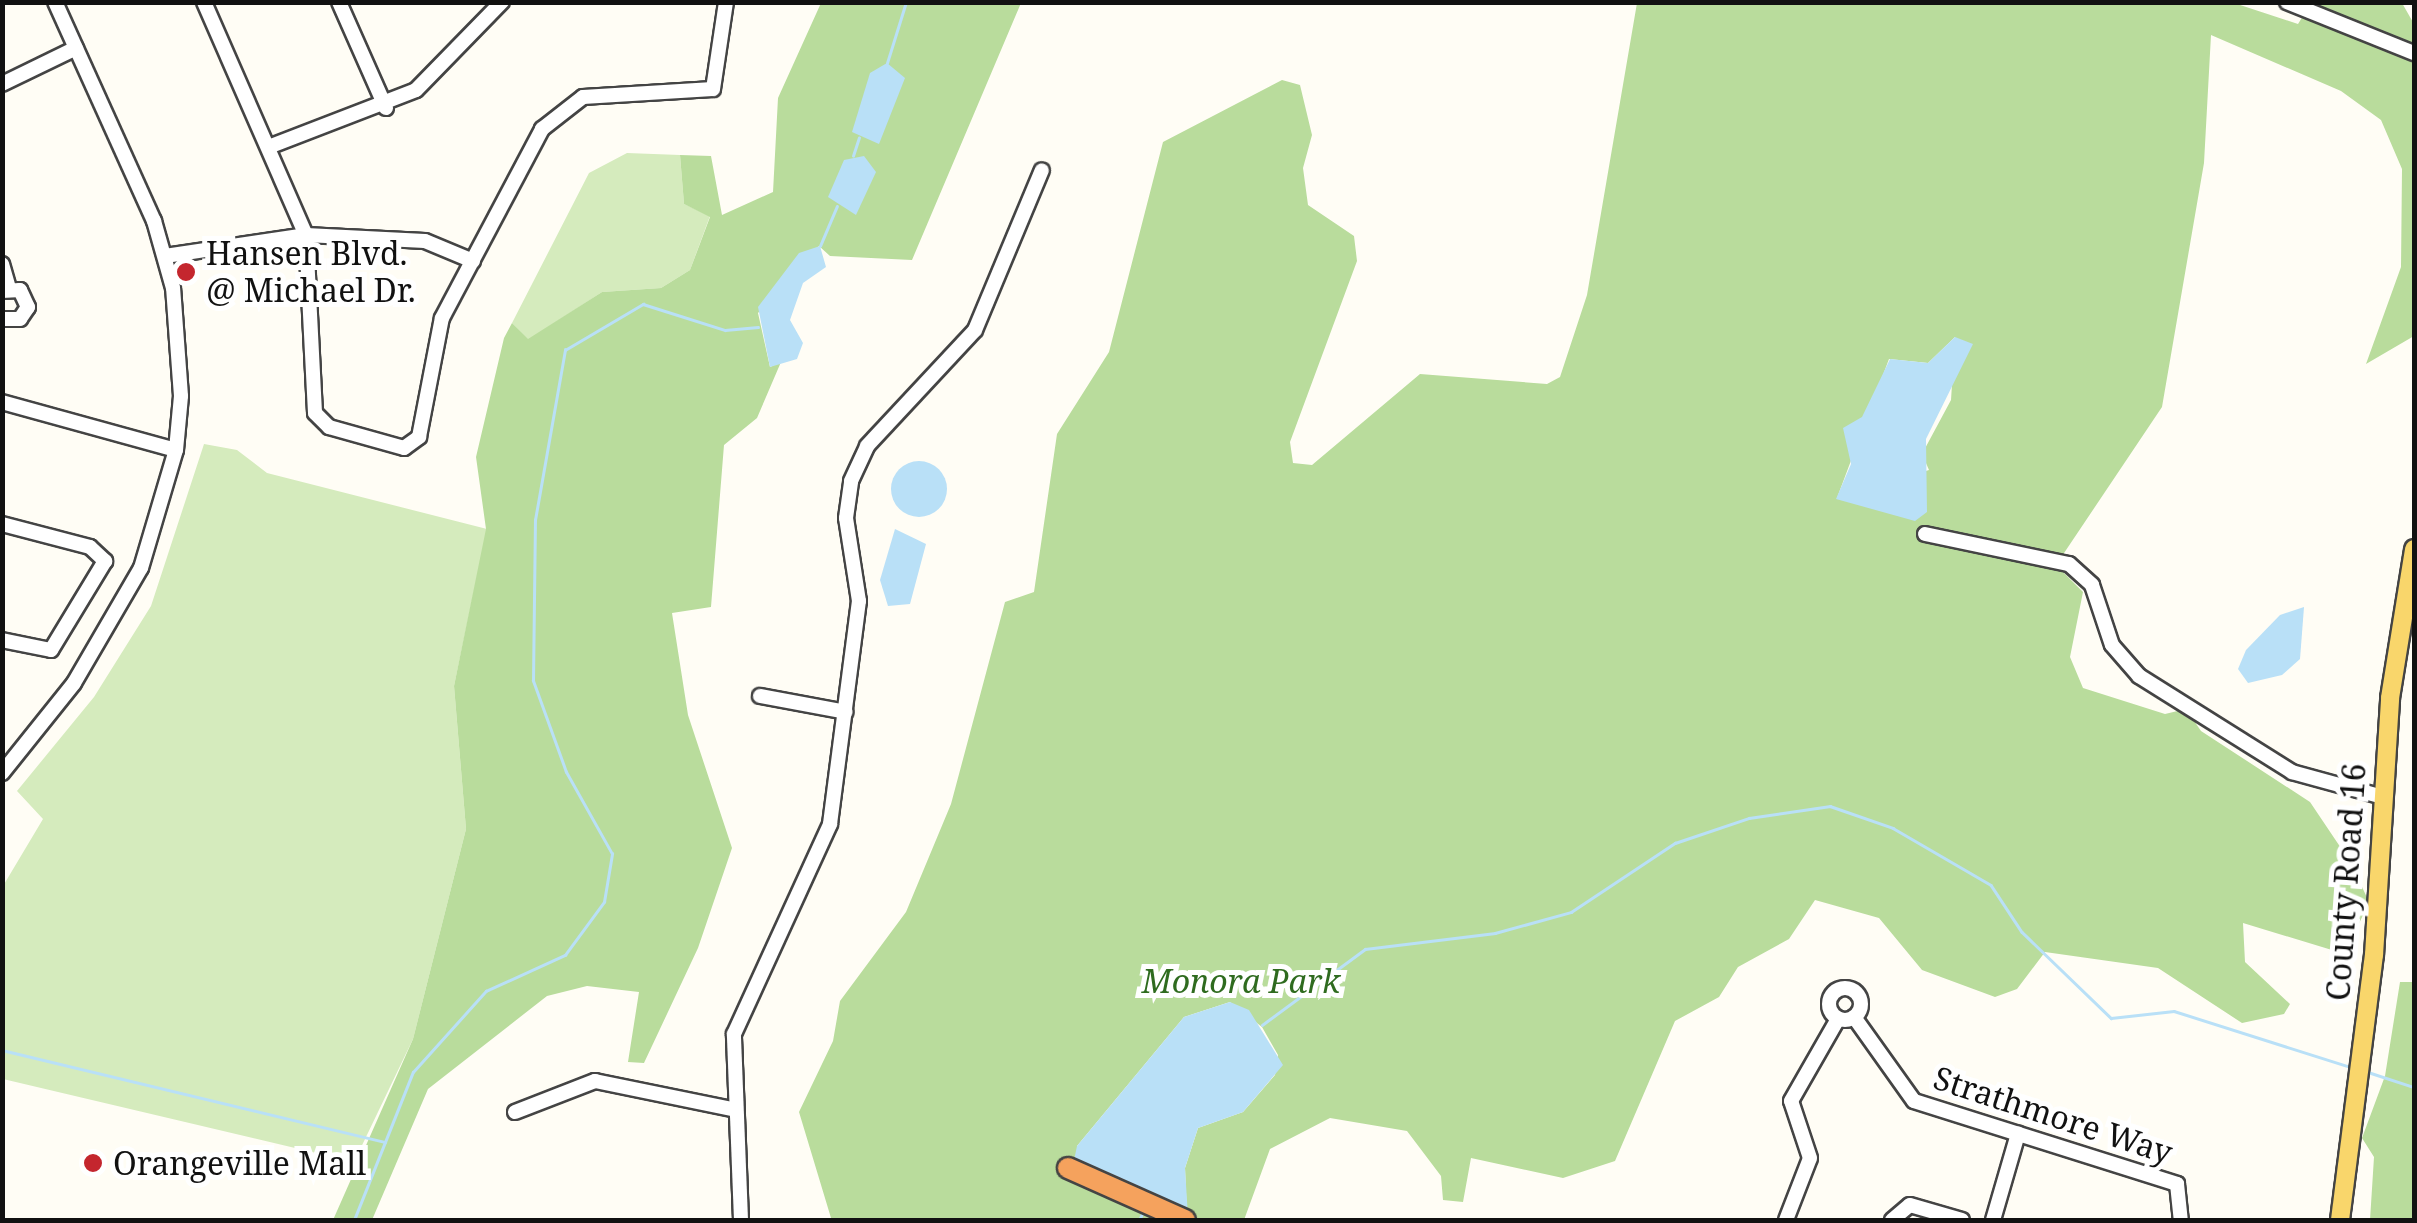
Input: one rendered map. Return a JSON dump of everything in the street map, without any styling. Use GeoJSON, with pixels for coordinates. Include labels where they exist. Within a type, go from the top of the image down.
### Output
{"type":"FeatureCollection","features":[{"type":"Feature","properties":{"kind":"highway"},"geometry":{"type":"LineString","coordinates":[[1068,1168],[1184,1220]]}},
{"type":"Feature","properties":{"kind":"main road","name":"County Road 16"},"geometry":{"type":"LineString","coordinates":[[2340,1220],[2372,973],[2383,797],[2414,549]]}},
{"type":"Feature","properties":{"kind":"street"},"geometry":{"type":"LineString","coordinates":[[2,773],[118,616],[176,450],[179,337],[165,256],[55,2]]}},
{"type":"Feature","properties":{"kind":"street"},"geometry":{"type":"LineString","coordinates":[[204,2],[306,236],[315,413],[329,427],[404,448],[419,437],[442,318],[542,129],[570,102],[717,86],[726,2]]}},
{"type":"Feature","properties":{"kind":"street"},"geometry":{"type":"LineString","coordinates":[[340,2],[386,108]]}},
{"type":"Feature","properties":{"kind":"street"},"geometry":{"type":"LineString","coordinates":[[270,146],[386,108],[502,2]]}},
{"type":"Feature","properties":{"kind":"street"},"geometry":{"type":"LineString","coordinates":[[2288,2],[2414,53]]}},
{"type":"Feature","properties":{"kind":"street"},"geometry":{"type":"LineString","coordinates":[[2,84],[76,48]]}},
{"type":"Feature","properties":{"kind":"street"},"geometry":{"type":"LineString","coordinates":[[741,1220],[731,1109],[738,1021],[826,840],[860,601],[846,518],[851,482],[866,446],[974,330],[1042,170]]}},
{"type":"Feature","properties":{"kind":"street"},"geometry":{"type":"LineString","coordinates":[[165,256],[306,236],[425,241],[473,261]]}},
{"type":"Feature","properties":{"kind":"street"},"geometry":{"type":"LineString","coordinates":[[2,264],[6,290],[28,307],[20,319],[2,318]]}},
{"type":"Feature","properties":{"kind":"street"},"geometry":{"type":"LineString","coordinates":[[2,402],[176,450]]}},
{"type":"Feature","properties":{"kind":"street"},"geometry":{"type":"LineString","coordinates":[[2,524],[90,547],[105,562],[58,645],[43,652],[2,640]]}},
{"type":"Feature","properties":{"kind":"street"},"geometry":{"type":"LineString","coordinates":[[1925,534],[2069,564],[2092,585],[2112,645],[2139,676],[2292,772],[2383,797]]}},
{"type":"Feature","properties":{"kind":"street"},"geometry":{"type":"LineString","coordinates":[[760,696],[846,712]]}},
{"type":"Feature","properties":{"kind":"street","name":"Strathmore Way"},"geometry":{"type":"LineString","coordinates":[[1786,1220],[1810,1155],[1791,1101],[1846,1018],[1914,1101],[2177,1184],[2181,1220]]}},
{"type":"Feature","properties":{"kind":"street"},"geometry":{"type":"LineString","coordinates":[[515,1112],[595,1081],[731,1109]]}},
{"type":"Feature","properties":{"kind":"street"},"geometry":{"type":"LineString","coordinates":[[1993,1220],[2018,1134]]}},
{"type":"Feature","properties":{"kind":"street"},"geometry":{"type":"LineString","coordinates":[[1892,1220],[1910,1204],[1962,1220]]}},
{"type":"Feature","properties":{"kind":"green space","name":"Monora Park"},"geometry":{"type":"Polygon","coordinates":[[[2231,2],[2298,24],[2311,3],[2402,3],[2414,24],[2414,336],[2366,364],[2401,267],[2402,169],[2381,120],[2341,91],[2211,35],[2204,163],[2162,407],[2056,565],[2083,592],[2070,657],[2083,688],[2165,714],[2186,709],[2201,731],[2310,802],[2351,863],[2369,902],[2345,954],[2243,923],[2245,962],[2290,1004],[2284,1014],[2242,1023],[2158,968],[2045,952],[2017,989],[1995,997],[1922,970],[1879,918],[1815,900],[1789,939],[1738,967],[1719,997],[1675,1021],[1615,1161],[1563,1178],[1471,1158],[1463,1202],[1443,1200],[1441,1176],[1407,1131],[1330,1118],[1270,1149],[1244,1220],[831,1218],[799,1112],[833,1041],[840,1001],[906,912],[951,804],[1005,602],[1034,592],[1057,434],[1109,352],[1163,142],[1282,80],[1300,85],[1312,135],[1303,168],[1308,205],[1354,236],[1357,261],[1290,442],[1293,463],[1312,465],[1420,374],[1547,384],[1560,377],[1587,295],[1637,3],[2231,2]],[[1955,337],[1928,363],[1889,359],[1837,498],[1929,470],[1922,454],[1951,400],[1955,337]],[[1230,1002],[1184,1017],[1077,1146],[1187,1216],[1185,1168],[1198,1128],[1243,1112],[1275,1075],[1278,1055],[1262,1027],[1230,1002]]]}},
{"type":"Feature","properties":{"kind":"green space"},"geometry":{"type":"Polygon","coordinates":[[[821,3],[1021,3],[912,260],[830,256],[819,246],[758,313],[770,367],[781,362],[757,418],[724,445],[711,607],[672,613],[688,715],[732,848],[698,948],[644,1063],[628,1062],[639,992],[587,986],[547,996],[428,1089],[372,1220],[333,1220],[413,1039],[466,829],[454,686],[486,529],[476,457],[504,338],[512,323],[528,339],[602,292],[661,288],[690,270],[710,217],[684,204],[680,155],[711,156],[722,215],[773,192],[778,98],[821,3]]]}},
{"type":"Feature","properties":{"kind":"green space"},"geometry":{"type":"Polygon","coordinates":[[[627,153],[680,155],[684,204],[710,216],[690,270],[661,288],[602,292],[528,340],[512,323],[589,173],[627,153]]]}},
{"type":"Feature","properties":{"kind":"green space"},"geometry":{"type":"Polygon","coordinates":[[[204,444],[237,450],[267,473],[487,529],[454,686],[466,829],[413,1039],[354,1162],[3,1079],[3,886],[43,819],[17,791],[94,697],[151,606],[204,444]]]}},
{"type":"Feature","properties":{"kind":"green space"},"geometry":{"type":"Polygon","coordinates":[[[2400,982],[2414,982],[2414,1220],[2370,1220],[2374,1157],[2362,1138],[2385,1076],[2400,982]]]}},
{"type":"Feature","properties":{"kind":"water"},"geometry":{"type":"Polygon","coordinates":[[[887,63],[905,78],[879,144],[852,132],[870,73],[887,63]]]}},
{"type":"Feature","properties":{"kind":"water"},"geometry":{"type":"Polygon","coordinates":[[[864,156],[876,172],[856,215],[828,197],[844,160],[864,156]]]}},
{"type":"Feature","properties":{"kind":"water"},"geometry":{"type":"Polygon","coordinates":[[[820,246],[826,267],[803,283],[790,320],[803,343],[797,359],[770,367],[758,307],[799,253],[820,246]]]}},
{"type":"Feature","properties":{"kind":"water"},"geometry":{"type":"Polygon","coordinates":[[[1955,337],[1973,344],[1926,439],[1927,512],[1915,521],[1836,499],[1851,464],[1843,428],[1862,417],[1890,359],[1928,363],[1955,337]]]}},
{"type":"Feature","properties":{"kind":"water"},"geometry":{"type":"Polygon","coordinates":[[[919,461],[938,470],[947,489],[938,508],[919,517],[900,508],[891,489],[900,470],[919,461]]]}},
{"type":"Feature","properties":{"kind":"water"},"geometry":{"type":"Polygon","coordinates":[[[895,529],[926,544],[910,604],[888,606],[880,580],[895,529]]]}},
{"type":"Feature","properties":{"kind":"water"},"geometry":{"type":"Polygon","coordinates":[[[2304,607],[2300,659],[2282,675],[2248,683],[2238,669],[2246,650],[2280,615],[2304,607]]]}},
{"type":"Feature","properties":{"kind":"water"},"geometry":{"type":"Polygon","coordinates":[[[1230,1002],[1249,1010],[1283,1065],[1243,1112],[1198,1128],[1185,1168],[1188,1217],[1073,1165],[1077,1146],[1184,1017],[1230,1002]]]}},
{"type":"Feature","properties":{"kind":"waterway"},"geometry":{"type":"LineString","coordinates":[[887,63],[906,2]]}},
{"type":"Feature","properties":{"kind":"waterway"},"geometry":{"type":"LineString","coordinates":[[853,156],[859,138]]}},
{"type":"Feature","properties":{"kind":"waterway"},"geometry":{"type":"LineString","coordinates":[[820,246],[837,206]]}},
{"type":"Feature","properties":{"kind":"waterway"},"geometry":{"type":"LineString","coordinates":[[354,1220],[413,1072],[486,991],[565,955],[604,902],[612,854],[566,772],[533,681],[535,520],[565,350],[643,304],[725,330],[758,327]]}},
{"type":"Feature","properties":{"kind":"waterway"},"geometry":{"type":"LineString","coordinates":[[1262,1025],[1365,949],[1495,933],[1571,912],[1675,843],[1749,818],[1830,806],[1893,828],[1991,885],[2022,932],[2111,1018],[2174,1011],[2351,1067]]}},
{"type":"Feature","properties":{"kind":"waterway"},"geometry":{"type":"LineString","coordinates":[[2,1050],[385,1142]]}},
{"type":"Feature","properties":{"kind":"waterway"},"geometry":{"type":"LineString","coordinates":[[2368,1072],[2414,1087]]}},
{"type":"Feature","properties":{"kind":"waterway"},"geometry":{"type":"LineString","coordinates":[[1139,1220],[1143,1212]]}},
{"type":"Feature","properties":{"kind":"place","name":"Hansen Blvd. @ Michael Dr."},"geometry":{"type":"Point","coordinates":[186,272]}},
{"type":"Feature","properties":{"kind":"place","name":"Orangeville Mall"},"geometry":{"type":"Point","coordinates":[93,1163]}}]}
